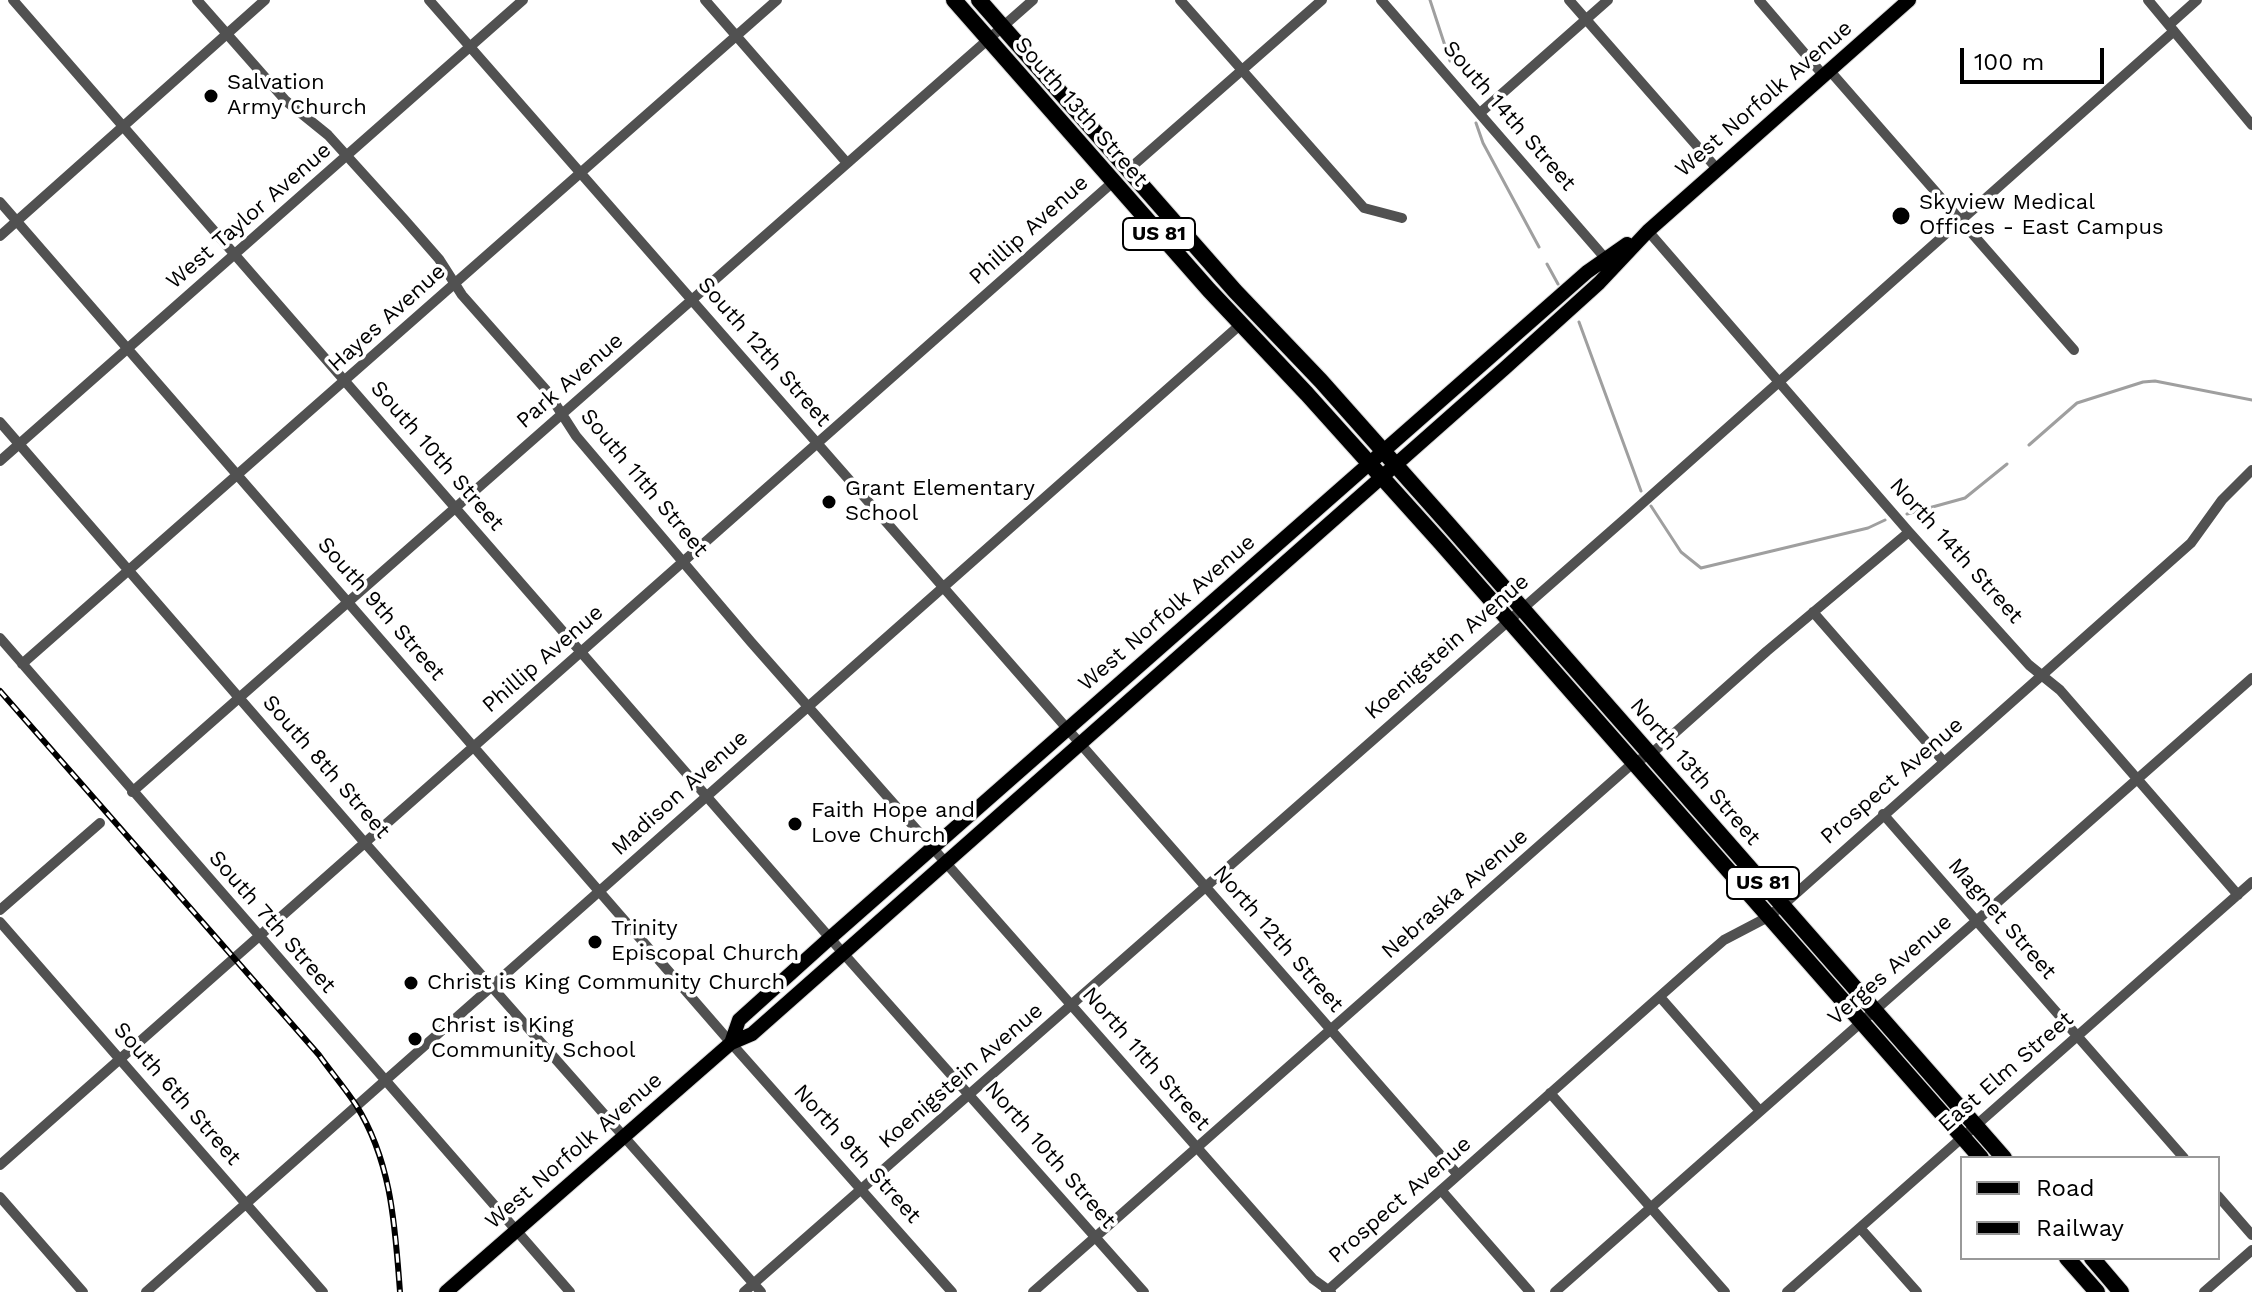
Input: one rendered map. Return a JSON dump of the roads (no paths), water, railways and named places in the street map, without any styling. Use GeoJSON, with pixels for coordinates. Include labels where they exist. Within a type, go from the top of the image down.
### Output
{"type":"FeatureCollection","features":[{"type":"Feature","properties":{"kind":"highway","name":"South 13th Street"},"geometry":{"type":"LineString","coordinates":[[954,0],[1113,182],[1375,470]]}},
{"type":"Feature","properties":{"kind":"highway","name":"South 13th Street"},"geometry":{"type":"LineString","coordinates":[[979,0],[1389,458]]}},
{"type":"Feature","properties":{"kind":"highway","name":"North 13th Street"},"geometry":{"type":"LineString","coordinates":[[1389,458],[1874,1010],[1969,1130],[1980,1156]]}},
{"type":"Feature","properties":{"kind":"highway","name":"North 13th Street"},"geometry":{"type":"LineString","coordinates":[[1375,470],[1860,1022],[1969,1130],[2002,1156]]}},
{"type":"Feature","properties":{"kind":"highway"},"geometry":{"type":"LineString","coordinates":[[2069,1260],[2097,1292]]}},
{"type":"Feature","properties":{"kind":"highway"},"geometry":{"type":"LineString","coordinates":[[2094,1260],[2121,1292]]}},
{"type":"Feature","properties":{"kind":"main road","name":"West Norfolk Avenue"},"geometry":{"type":"LineString","coordinates":[[731,1043],[739,1020],[830,938],[1068,730],[1599,283],[1648,231],[1909,0]]}},
{"type":"Feature","properties":{"kind":"main road","name":"West Norfolk Avenue"},"geometry":{"type":"LineString","coordinates":[[1389,458],[1605,258],[1648,231]]}},
{"type":"Feature","properties":{"kind":"main road","name":"West Norfolk Avenue"},"geometry":{"type":"LineString","coordinates":[[446,1292],[731,1043],[752,1034],[1080,743],[1375,470]]}},
{"type":"Feature","properties":{"kind":"street","name":"South 10th Street"},"geometry":{"type":"LineString","coordinates":[[13,0],[830,938]]}},
{"type":"Feature","properties":{"kind":"street","name":"South 11th Street"},"geometry":{"type":"LineString","coordinates":[[197,0],[286,101],[328,135],[439,259],[454,285],[547,391],[576,436],[933,849]]}},
{"type":"Feature","properties":{"kind":"street"},"geometry":{"type":"LineString","coordinates":[[0,236],[265,0]]}},
{"type":"Feature","properties":{"kind":"street","name":"South 12th Street"},"geometry":{"type":"LineString","coordinates":[[429,0],[1068,730]]}},
{"type":"Feature","properties":{"kind":"street","name":"West Taylor Avenue"},"geometry":{"type":"LineString","coordinates":[[0,461],[523,0]]}},
{"type":"Feature","properties":{"kind":"street"},"geometry":{"type":"LineString","coordinates":[[705,0],[847,163]]}},
{"type":"Feature","properties":{"kind":"street","name":"Hayes Avenue"},"geometry":{"type":"LineString","coordinates":[[22,664],[777,0]]}},
{"type":"Feature","properties":{"kind":"street","name":"Park Avenue"},"geometry":{"type":"LineString","coordinates":[[132,792],[1033,0]]}},
{"type":"Feature","properties":{"kind":"street"},"geometry":{"type":"LineString","coordinates":[[1180,0],[1364,208],[1402,218]]}},
{"type":"Feature","properties":{"kind":"street"},"geometry":{"type":"LineString","coordinates":[[1128,170],[1322,0]]}},
{"type":"Feature","properties":{"kind":"street","name":"South 14th Street"},"geometry":{"type":"LineString","coordinates":[[1381,0],[1605,258]]}},
{"type":"Feature","properties":{"kind":"street"},"geometry":{"type":"LineString","coordinates":[[1569,0],[1718,170]]}},
{"type":"Feature","properties":{"kind":"street"},"geometry":{"type":"LineString","coordinates":[[1480,113],[1608,0]]}},
{"type":"Feature","properties":{"kind":"street"},"geometry":{"type":"LineString","coordinates":[[1759,0],[2074,350]]}},
{"type":"Feature","properties":{"kind":"street"},"geometry":{"type":"LineString","coordinates":[[2148,0],[2252,125]]}},
{"type":"Feature","properties":{"kind":"street","name":"Koenigstein Avenue"},"geometry":{"type":"LineString","coordinates":[[744,1292],[758,1288],[862,1189],[1780,382],[1961,221],[2171,28],[2197,0]]}},
{"type":"Feature","properties":{"kind":"street","name":"Phillip Avenue"},"geometry":{"type":"LineString","coordinates":[[0,1165],[1113,182]]}},
{"type":"Feature","properties":{"kind":"street","name":"South 9th Street"},"geometry":{"type":"LineString","coordinates":[[0,202],[237,476],[351,602],[731,1043]]}},
{"type":"Feature","properties":{"kind":"street","name":"North 14th Street"},"geometry":{"type":"LineString","coordinates":[[1648,231],[1909,532],[2029,665],[2060,690],[2238,895]]}},
{"type":"Feature","properties":{"kind":"street","name":"Madison Avenue"},"geometry":{"type":"LineString","coordinates":[[146,1292],[1241,324]]}},
{"type":"Feature","properties":{"kind":"street","name":"South 8th Street"},"geometry":{"type":"LineString","coordinates":[[0,422],[365,843],[758,1288]]}},
{"type":"Feature","properties":{"kind":"street","name":"Prospect Avenue"},"geometry":{"type":"LineString","coordinates":[[1328,1291],[1724,940],[1768,917],[1783,905],[2043,675],[2191,543],[2222,500],[2252,470]]}},
{"type":"Feature","properties":{"kind":"street","name":"Nebraska Avenue"},"geometry":{"type":"LineString","coordinates":[[1033,1292],[1633,763],[1651,754],[1909,532]]}},
{"type":"Feature","properties":{"kind":"street"},"geometry":{"type":"LineString","coordinates":[[1813,612],[1944,762]]}},
{"type":"Feature","properties":{"kind":"street","name":"South 7th Street"},"geometry":{"type":"LineString","coordinates":[[0,638],[570,1292]]}},
{"type":"Feature","properties":{"kind":"street","name":"Verges Avenue"},"geometry":{"type":"LineString","coordinates":[[1555,1292],[2252,678]]}},
{"type":"Feature","properties":{"kind":"street","name":"North 12th Street"},"geometry":{"type":"LineString","coordinates":[[1068,730],[1458,1175]]}},
{"type":"Feature","properties":{"kind":"street","name":"Magnet Street"},"geometry":{"type":"LineString","coordinates":[[1883,814],[2182,1156]]}},
{"type":"Feature","properties":{"kind":"street"},"geometry":{"type":"LineString","coordinates":[[0,910],[100,823]]}},
{"type":"Feature","properties":{"kind":"street","name":"North 11th Street"},"geometry":{"type":"LineString","coordinates":[[933,849],[1313,1279],[1328,1291]]}},
{"type":"Feature","properties":{"kind":"street","name":"East Elm Street"},"geometry":{"type":"LineString","coordinates":[[1787,1292],[2252,882]]}},
{"type":"Feature","properties":{"kind":"street","name":"South 6th Street"},"geometry":{"type":"LineString","coordinates":[[0,922],[323,1292]]}},
{"type":"Feature","properties":{"kind":"street","name":"North 10th Street"},"geometry":{"type":"LineString","coordinates":[[830,938],[1144,1292]]}},
{"type":"Feature","properties":{"kind":"street"},"geometry":{"type":"LineString","coordinates":[[1660,997],[1760,1111]]}},
{"type":"Feature","properties":{"kind":"street","name":"North 9th Street"},"geometry":{"type":"LineString","coordinates":[[731,1043],[952,1292]]}},
{"type":"Feature","properties":{"kind":"street"},"geometry":{"type":"LineString","coordinates":[[1550,1093],[1725,1292]]}},
{"type":"Feature","properties":{"kind":"street"},"geometry":{"type":"LineString","coordinates":[[1441,1190],[1530,1292]]}},
{"type":"Feature","properties":{"kind":"street"},"geometry":{"type":"LineString","coordinates":[[0,1197],[83,1292]]}},
{"type":"Feature","properties":{"kind":"street"},"geometry":{"type":"LineString","coordinates":[[2220,1198],[2252,1235]]}},
{"type":"Feature","properties":{"kind":"street"},"geometry":{"type":"LineString","coordinates":[[1860,1228],[1917,1292]]}},
{"type":"Feature","properties":{"kind":"street"},"geometry":{"type":"LineString","coordinates":[[2204,1292],[2252,1250]]}},
{"type":"Feature","properties":{"kind":"waterway"},"geometry":{"type":"LineString","coordinates":[[1430,0],[1450,61]]}},
{"type":"Feature","properties":{"kind":"waterway"},"geometry":{"type":"LineString","coordinates":[[1476,123],[1483,143],[1539,247]]}},
{"type":"Feature","properties":{"kind":"waterway"},"geometry":{"type":"LineString","coordinates":[[1547,264],[1558,284]]}},
{"type":"Feature","properties":{"kind":"waterway"},"geometry":{"type":"LineString","coordinates":[[1579,322],[1641,491]]}},
{"type":"Feature","properties":{"kind":"waterway"},"geometry":{"type":"LineString","coordinates":[[2029,445],[2077,403],[2143,382],[2155,381],[2252,400]]}},
{"type":"Feature","properties":{"kind":"waterway"},"geometry":{"type":"LineString","coordinates":[[1907,514],[1965,498],[2007,464]]}},
{"type":"Feature","properties":{"kind":"waterway"},"geometry":{"type":"LineString","coordinates":[[1651,506],[1681,552],[1701,568],[1868,528],[1885,520]]}},
{"type":"Feature","properties":{"kind":"railway"},"geometry":{"type":"LineString","coordinates":[[0,691],[319,1055],[356,1105],[377,1149],[390,1196],[400,1292]]}},
{"type":"Feature","properties":{"kind":"place","name":"Salvation Army Church"},"geometry":{"type":"Point","coordinates":[211,96]}},
{"type":"Feature","properties":{"kind":"place","name":"Skyview Medical Offices - East Campus"},"geometry":{"type":"Point","coordinates":[1901,216]}},
{"type":"Feature","properties":{"kind":"place","name":"Grant Elementary School"},"geometry":{"type":"Point","coordinates":[829,502]}},
{"type":"Feature","properties":{"kind":"place","name":"Faith Hope and Love Church"},"geometry":{"type":"Point","coordinates":[795,824]}},
{"type":"Feature","properties":{"kind":"place","name":"Trinity Episcopal Church"},"geometry":{"type":"Point","coordinates":[595,942]}},
{"type":"Feature","properties":{"kind":"place","name":"Christ is King Community Church"},"geometry":{"type":"Point","coordinates":[411,983]}},
{"type":"Feature","properties":{"kind":"place","name":"Christ is King Community School"},"geometry":{"type":"Point","coordinates":[415,1039]}}]}
